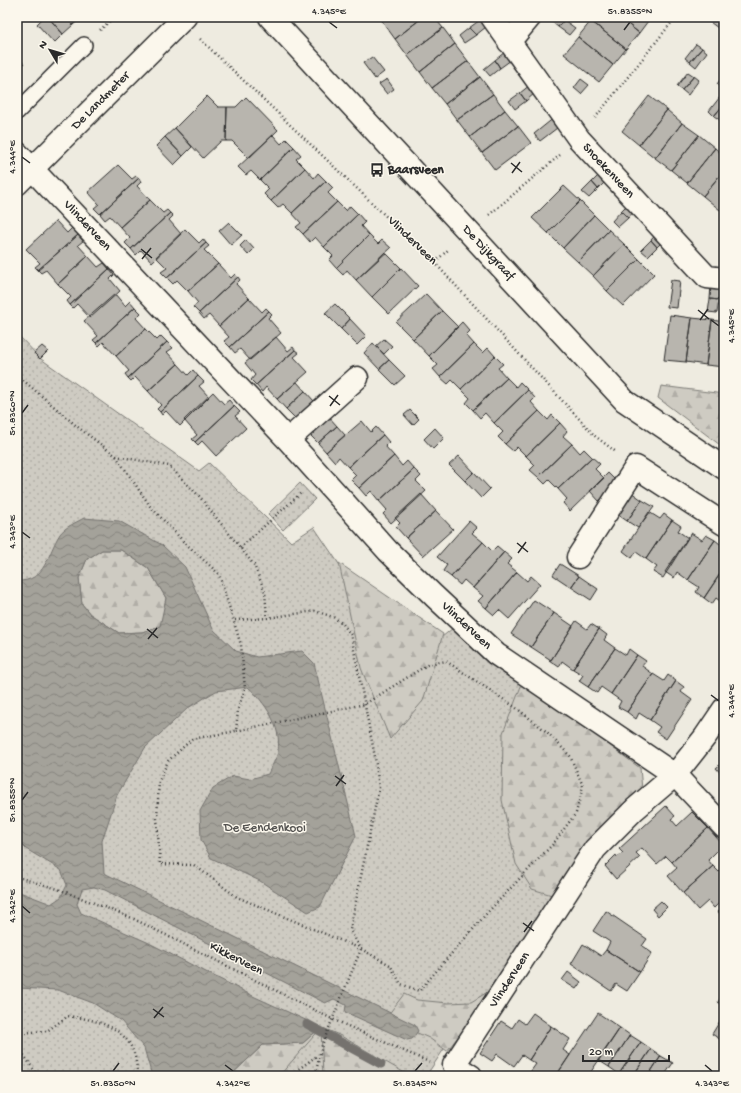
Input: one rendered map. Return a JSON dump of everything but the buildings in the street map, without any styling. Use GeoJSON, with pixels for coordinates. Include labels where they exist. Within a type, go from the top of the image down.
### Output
{"type":"FeatureCollection","features":[{"type":"Feature","properties":{"kind":"street","name":"De Dijkgraaf"},"geometry":{"type":"LineString","coordinates":[[270,17],[625,401],[724,468]]}},
{"type":"Feature","properties":{"kind":"street","name":"Snoekenveen"},"geometry":{"type":"LineString","coordinates":[[492,17],[579,140],[707,277],[724,279]]}},
{"type":"Feature","properties":{"kind":"street"},"geometry":{"type":"LineString","coordinates":[[509,42],[530,17]]}},
{"type":"Feature","properties":{"kind":"street","name":"De Landmeter"},"geometry":{"type":"LineString","coordinates":[[17,184],[183,19]]}},
{"type":"Feature","properties":{"kind":"street","name":"Vlinderveen"},"geometry":{"type":"LineString","coordinates":[[17,153],[288,440],[388,551],[496,654],[675,775],[724,827]]}},
{"type":"Feature","properties":{"kind":"street"},"geometry":{"type":"LineString","coordinates":[[288,440],[357,378]]}},
{"type":"Feature","properties":{"kind":"street"},"geometry":{"type":"LineString","coordinates":[[578,557],[636,466],[724,524]]}},
{"type":"Feature","properties":{"kind":"street","name":"Vlinderveen"},"geometry":{"type":"LineString","coordinates":[[471,1076],[454,1065],[595,849],[635,810],[675,775],[705,737],[724,709]]}},
{"type":"Feature","properties":{"kind":"lane"},"geometry":{"type":"LineString","coordinates":[[17,112],[84,45]]}},
{"type":"Feature","properties":{"kind":"path","name":"Vlinderveen"},"geometry":{"type":"LineString","coordinates":[[183,19],[238,74],[434,262],[595,436],[636,466]]}},
{"type":"Feature","properties":{"kind":"path"},"geometry":{"type":"LineString","coordinates":[[17,376],[79,428],[116,456],[150,506],[184,542],[219,574],[241,645],[245,689],[238,709],[236,731]]}},
{"type":"Feature","properties":{"kind":"path"},"geometry":{"type":"LineString","coordinates":[[116,456],[169,466],[199,496],[254,565],[265,592],[267,618]]}},
{"type":"Feature","properties":{"kind":"path"},"geometry":{"type":"LineString","coordinates":[[240,548],[320,476]]}},
{"type":"Feature","properties":{"kind":"path"},"geometry":{"type":"LineString","coordinates":[[234,620],[267,618],[315,611],[333,617],[343,624],[351,635],[365,704],[379,788],[350,930],[361,949]]}},
{"type":"Feature","properties":{"kind":"path"},"geometry":{"type":"LineString","coordinates":[[446,661],[515,707],[547,732],[570,756],[583,786],[576,813],[553,844],[487,913],[419,991],[401,984],[390,965],[361,949],[237,897],[194,865],[160,864],[157,819],[159,781],[168,761],[192,739],[365,704],[427,664],[446,661]]}},
{"type":"Feature","properties":{"kind":"path","name":"Kikkerveen"},"geometry":{"type":"LineString","coordinates":[[17,877],[58,889],[132,918],[332,1019],[436,1065]]}},
{"type":"Feature","properties":{"kind":"path"},"geometry":{"type":"LineString","coordinates":[[315,1076],[318,1055],[361,949]]}},
{"type":"Feature","properties":{"kind":"path"},"geometry":{"type":"LineString","coordinates":[[17,1033],[47,1031],[68,1016],[89,1019],[110,1025],[129,1041],[137,1062],[137,1076]]}},
{"type":"Feature","properties":{"kind":"path"},"geometry":{"type":"LineString","coordinates":[[17,1045],[38,1076]]}},
{"type":"Feature","properties":{"kind":"path"},"geometry":{"type":"LineString","coordinates":[[289,1076],[318,1055]]}},
{"type":"Feature","properties":{"kind":"green space","name":"De Eendenkooi"},"geometry":{"type":"Polygon","coordinates":[[[18,335],[41,359],[199,471],[209,463],[291,542],[314,527],[339,564],[442,637],[453,628],[643,764],[629,781],[552,895],[496,987],[478,998],[426,1076],[17,1076],[18,335]]]}},
{"type":"Feature","properties":{"kind":"green space"},"geometry":{"type":"Polygon","coordinates":[[[661,386],[724,394],[724,448],[658,398],[661,386]]]}},
{"type":"Feature","properties":{"kind":"green space"},"geometry":{"type":"Polygon","coordinates":[[[300,483],[315,499],[283,530],[268,514],[300,483]]]}},
{"type":"Feature","properties":{"kind":"green space"},"geometry":{"type":"Polygon","coordinates":[[[102,550],[121,550],[148,568],[166,598],[161,626],[142,632],[119,633],[90,614],[82,604],[79,578],[87,559],[102,550]]]}},
{"type":"Feature","properties":{"kind":"green space"},"geometry":{"type":"Polygon","coordinates":[[[339,563],[443,634],[423,701],[390,739],[361,668],[339,563]]]}},
{"type":"Feature","properties":{"kind":"green space"},"geometry":{"type":"Polygon","coordinates":[[[523,681],[640,768],[643,800],[552,895],[532,889],[516,864],[502,800],[503,733],[523,681]]]}},
{"type":"Feature","properties":{"kind":"green space"},"geometry":{"type":"Polygon","coordinates":[[[496,987],[447,1051],[429,1038],[385,1019],[404,994],[417,1000],[448,1003],[471,1002],[496,987]]]}},
{"type":"Feature","properties":{"kind":"green space"},"geometry":{"type":"Polygon","coordinates":[[[321,1027],[341,1036],[410,1076],[323,1076],[321,1028],[279,1076],[230,1076],[263,1045],[303,1043],[321,1027]]]}},
{"type":"Feature","properties":{"kind":"water"},"geometry":{"type":"Polygon","coordinates":[[[84,518],[119,521],[162,545],[185,567],[213,629],[236,651],[257,657],[302,651],[314,663],[356,836],[320,907],[308,912],[260,881],[211,858],[201,840],[200,811],[213,788],[233,776],[250,779],[268,774],[275,760],[279,742],[275,724],[271,716],[260,700],[248,687],[216,691],[188,708],[145,748],[117,795],[102,841],[104,873],[415,1025],[418,1031],[412,1039],[407,1040],[345,1012],[346,1005],[334,999],[325,1003],[105,890],[94,887],[82,889],[77,904],[81,913],[147,942],[255,997],[321,1027],[303,1043],[263,1045],[230,1076],[152,1076],[144,1048],[121,1021],[93,1003],[58,990],[17,988],[17,891],[51,904],[61,897],[67,885],[61,870],[26,849],[17,840],[17,581],[27,580],[40,572],[62,531],[84,518]],[[102,550],[87,559],[79,578],[82,604],[90,614],[119,633],[142,632],[160,626],[166,598],[148,568],[121,550],[102,550]]]}},
{"type":"Feature","properties":{"kind":"waterway"},"geometry":{"type":"LineString","coordinates":[[307,1024],[381,1064]]}},
{"type":"Feature","properties":{"kind":"place","name":"Baarsveen"},"geometry":{"type":"Point","coordinates":[377,170]}}]}
